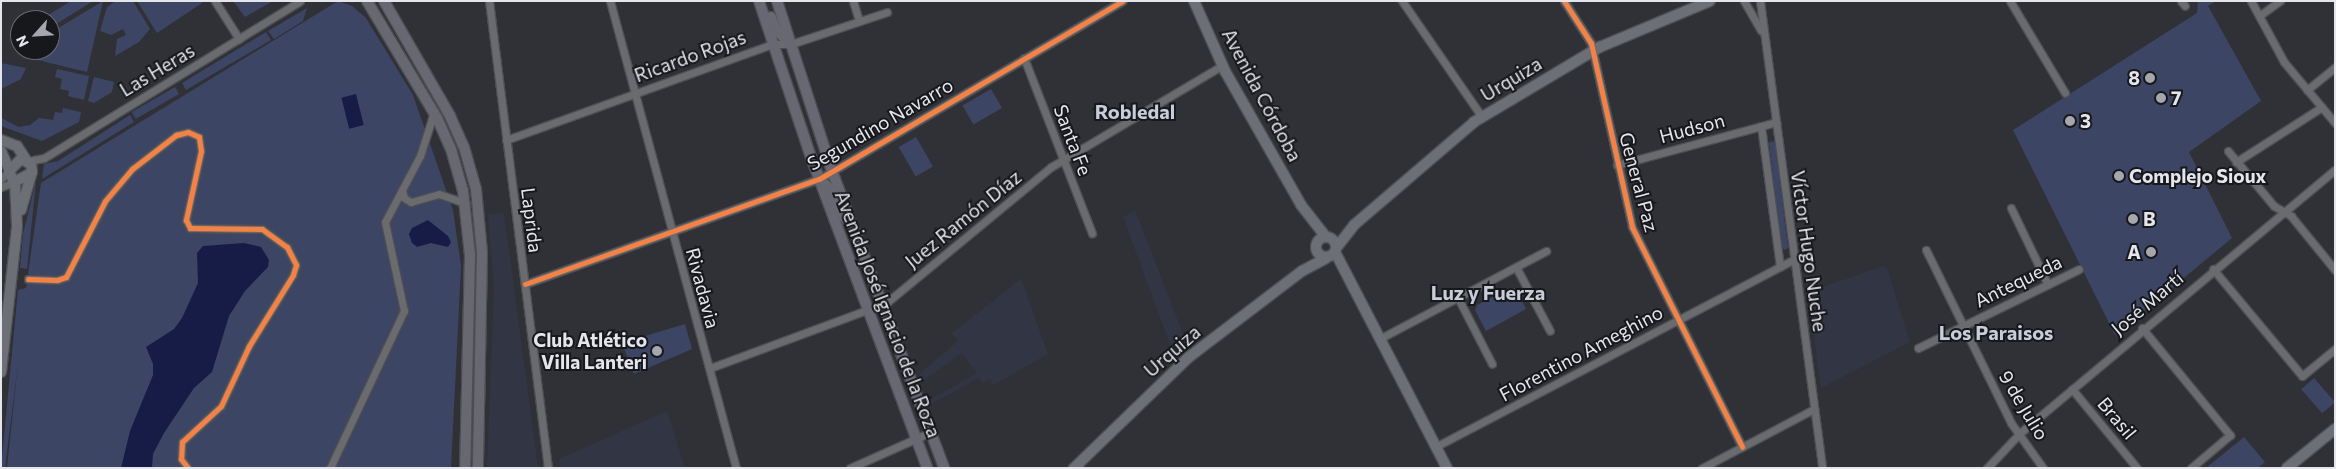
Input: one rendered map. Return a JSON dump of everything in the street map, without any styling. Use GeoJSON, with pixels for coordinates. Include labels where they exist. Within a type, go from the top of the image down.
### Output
{"type":"FeatureCollection","features":[{"type":"Feature","properties":{"kind":"main road"},"geometry":{"type":"LineString","coordinates":[[367,1],[434,112],[451,149],[465,203],[470,265],[465,468]]}},
{"type":"Feature","properties":{"kind":"main road"},"geometry":{"type":"LineString","coordinates":[[384,1],[450,116],[475,184],[482,253],[478,468]]}},
{"type":"Feature","properties":{"kind":"main road"},"geometry":{"type":"LineString","coordinates":[[760,1],[776,30],[791,44]]}},
{"type":"Feature","properties":{"kind":"main road","name":"Avenida José Ignacio de la Roza"},"geometry":{"type":"LineString","coordinates":[[760,1],[819,179],[928,468]]}},
{"type":"Feature","properties":{"kind":"main road","name":"Avenida José Ignacio de la Roza"},"geometry":{"type":"LineString","coordinates":[[777,1],[832,171],[944,468]]}},
{"type":"Feature","properties":{"kind":"main road"},"geometry":{"type":"LineString","coordinates":[[819,179],[829,187],[841,213],[855,231]]}},
{"type":"Feature","properties":{"kind":"main road"},"geometry":{"type":"LineString","coordinates":[[847,254],[859,270],[869,291],[882,305]]}},
{"type":"Feature","properties":{"kind":"street"},"geometry":{"type":"LineString","coordinates":[[215,1],[239,39]]}},
{"type":"Feature","properties":{"kind":"street","name":"Las Heras"},"geometry":{"type":"LineString","coordinates":[[27,160],[44,158],[300,1]]}},
{"type":"Feature","properties":{"kind":"street","name":"Laprida"},"geometry":{"type":"LineString","coordinates":[[489,1],[548,468]]}},
{"type":"Feature","properties":{"kind":"street","name":"Rivadavia"},"geometry":{"type":"LineString","coordinates":[[610,1],[736,468]]}},
{"type":"Feature","properties":{"kind":"street"},"geometry":{"type":"LineString","coordinates":[[853,1],[859,21]]}},
{"type":"Feature","properties":{"kind":"street","name":"Segundino Navarro"},"geometry":{"type":"LineString","coordinates":[[525,284],[819,179],[1123,1]]}},
{"type":"Feature","properties":{"kind":"street","name":"Avenida Córdoba"},"geometry":{"type":"LineString","coordinates":[[1194,1],[1222,65],[1302,204],[1327,237],[1331,254]]}},
{"type":"Feature","properties":{"kind":"street"},"geometry":{"type":"LineString","coordinates":[[1402,1],[1482,118]]}},
{"type":"Feature","properties":{"kind":"street","name":"General Paz"},"geometry":{"type":"LineString","coordinates":[[1564,1],[1591,43],[1632,227],[1742,447]]}},
{"type":"Feature","properties":{"kind":"street","name":"Urquiza"},"geometry":{"type":"LineString","coordinates":[[1074,468],[1189,357],[1302,272],[1331,254],[1354,225],[1482,118],[1593,52],[1710,1]]}},
{"type":"Feature","properties":{"kind":"street","name":"Víctor Hugo Nuche"},"geometry":{"type":"LineString","coordinates":[[1744,1],[1764,38]]}},
{"type":"Feature","properties":{"kind":"street","name":"Víctor Hugo Nuche"},"geometry":{"type":"LineString","coordinates":[[1760,1],[1822,468]]}},
{"type":"Feature","properties":{"kind":"street"},"geometry":{"type":"LineString","coordinates":[[2010,1],[2065,93]]}},
{"type":"Feature","properties":{"kind":"street"},"geometry":{"type":"LineString","coordinates":[[2251,1],[2284,62],[2335,123]]}},
{"type":"Feature","properties":{"kind":"street"},"geometry":{"type":"LineString","coordinates":[[2259,16],[2280,1]]}},
{"type":"Feature","properties":{"kind":"street","name":"Ricardo Rojas"},"geometry":{"type":"LineString","coordinates":[[506,140],[773,44],[791,44],[887,12]]}},
{"type":"Feature","properties":{"kind":"street","name":"Santa Fe"},"geometry":{"type":"LineString","coordinates":[[1024,58],[1092,234]]}},
{"type":"Feature","properties":{"kind":"street","name":"Juez Ramón Díaz"},"geometry":{"type":"LineString","coordinates":[[710,368],[882,305],[1063,160],[1222,65]]}},
{"type":"Feature","properties":{"kind":"street"},"geometry":{"type":"LineString","coordinates":[[2307,90],[2335,67]]}},
{"type":"Feature","properties":{"kind":"street"},"geometry":{"type":"LineString","coordinates":[[2236,162],[2322,107]]}},
{"type":"Feature","properties":{"kind":"street"},"geometry":{"type":"LineString","coordinates":[[330,468],[404,311],[384,228],[387,215],[420,156],[434,112]]}},
{"type":"Feature","properties":{"kind":"street","name":"Hudson"},"geometry":{"type":"LineString","coordinates":[[1617,165],[1776,122]]}},
{"type":"Feature","properties":{"kind":"street","name":"Víctor Hugo Nuche"},"geometry":{"type":"LineString","coordinates":[[1761,126],[1780,267]]}},
{"type":"Feature","properties":{"kind":"street"},"geometry":{"type":"LineString","coordinates":[[28,279],[57,280],[66,277],[105,201],[132,169],[176,135],[188,132],[199,137],[201,151],[186,220],[190,228],[262,229],[271,233],[287,247],[296,265],[293,275],[249,346],[220,406],[182,442],[181,459],[188,468]]}},
{"type":"Feature","properties":{"kind":"street"},"geometry":{"type":"LineString","coordinates":[[1,140],[18,146],[32,167],[17,226],[1,372]]}},
{"type":"Feature","properties":{"kind":"street"},"geometry":{"type":"LineString","coordinates":[[1,151],[15,182],[17,226]]}},
{"type":"Feature","properties":{"kind":"street"},"geometry":{"type":"LineString","coordinates":[[2228,152],[2335,270]]}},
{"type":"Feature","properties":{"kind":"street"},"geometry":{"type":"LineString","coordinates":[[1,179],[17,161],[27,160]]}},
{"type":"Feature","properties":{"kind":"street","name":"José Martí"},"geometry":{"type":"LineString","coordinates":[[1986,468],[2020,433],[2142,328],[2335,170]]}},
{"type":"Feature","properties":{"kind":"street"},"geometry":{"type":"LineString","coordinates":[[1,187],[30,174]]}},
{"type":"Feature","properties":{"kind":"street"},"geometry":{"type":"LineString","coordinates":[[402,190],[404,198],[411,202],[444,194],[465,203]]}},
{"type":"Feature","properties":{"kind":"street","name":"Avenida Córdoba"},"geometry":{"type":"LineString","coordinates":[[1302,204],[1317,247]]}},
{"type":"Feature","properties":{"kind":"street"},"geometry":{"type":"LineString","coordinates":[[2010,208],[2048,285]]}},
{"type":"Feature","properties":{"kind":"street","name":"Urquiza"},"geometry":{"type":"LineString","coordinates":[[1302,272],[1317,247],[1327,237],[1354,225]]}},
{"type":"Feature","properties":{"kind":"street"},"geometry":{"type":"LineString","coordinates":[[1317,247],[1331,254],[1344,273],[1446,467]]}},
{"type":"Feature","properties":{"kind":"street","name":"9 de Julio"},"geometry":{"type":"LineString","coordinates":[[1926,250],[2011,422],[2043,468]]}},
{"type":"Feature","properties":{"kind":"street"},"geometry":{"type":"LineString","coordinates":[[1379,339],[1546,251]]}},
{"type":"Feature","properties":{"kind":"street","name":"Florentino Ameghino"},"geometry":{"type":"LineString","coordinates":[[1435,447],[1794,260]]}},
{"type":"Feature","properties":{"kind":"street"},"geometry":{"type":"LineString","coordinates":[[1516,267],[1550,331]]}},
{"type":"Feature","properties":{"kind":"street"},"geometry":{"type":"LineString","coordinates":[[2213,269],[2302,376],[2335,349]]}},
{"type":"Feature","properties":{"kind":"street","name":"Antequeda"},"geometry":{"type":"LineString","coordinates":[[1918,348],[2079,270]]}},
{"type":"Feature","properties":{"kind":"street"},"geometry":{"type":"LineString","coordinates":[[1458,298],[1492,364]]}},
{"type":"Feature","properties":{"kind":"street"},"geometry":{"type":"LineString","coordinates":[[2142,328],[2230,435],[2191,468]]}},
{"type":"Feature","properties":{"kind":"street","name":"Brasil"},"geometry":{"type":"LineString","coordinates":[[2072,389],[2137,468]]}},
{"type":"Feature","properties":{"kind":"street"},"geometry":{"type":"LineString","coordinates":[[1702,468],[1814,409]]}},
{"type":"Feature","properties":{"kind":"street"},"geometry":{"type":"LineString","coordinates":[[2287,468],[2335,428]]}},
{"type":"Feature","properties":{"kind":"street"},"geometry":{"type":"LineString","coordinates":[[850,468],[930,432]]}},
{"type":"Feature","properties":{"kind":"shaded area"},"geometry":{"type":"Polygon","coordinates":[[[71,1],[93,1],[60,22],[60,10],[56,10],[71,1]]]}},
{"type":"Feature","properties":{"kind":"shaded area"},"geometry":{"type":"Polygon","coordinates":[[[103,1],[87,72],[37,60],[60,60],[60,27],[103,1]]]}},
{"type":"Feature","properties":{"kind":"shaded area"},"geometry":{"type":"Polygon","coordinates":[[[116,1],[133,1],[150,29],[139,42],[115,56],[117,39],[126,35],[123,29],[111,35],[100,31],[107,7],[116,1]]]}},
{"type":"Feature","properties":{"kind":"shaded area"},"geometry":{"type":"Polygon","coordinates":[[[137,1],[201,1],[202,3],[157,33],[137,1]]]}},
{"type":"Feature","properties":{"kind":"shaded area"},"geometry":{"type":"Polygon","coordinates":[[[233,1],[273,1],[245,17],[233,1]]]}},
{"type":"Feature","properties":{"kind":"shaded area"},"geometry":{"type":"Polygon","coordinates":[[[338,1],[352,6],[366,18],[413,95],[453,210],[461,266],[451,468],[7,468],[18,363],[5,468],[1,468],[18,290],[26,288],[41,183],[338,1]]]}},
{"type":"Feature","properties":{"kind":"shaded area","name":"Complejo Sioux"},"geometry":{"type":"Polygon","coordinates":[[[2198,1],[2216,1],[2208,6],[2261,101],[2189,152],[2232,238],[2115,335],[2013,130],[2197,13],[2198,1]]]}},
{"type":"Feature","properties":{"kind":"shaded area"},"geometry":{"type":"Polygon","coordinates":[[[307,8],[303,21],[274,39],[268,31],[307,8]]]}},
{"type":"Feature","properties":{"kind":"shaded area"},"geometry":{"type":"Polygon","coordinates":[[[266,32],[271,40],[186,90],[182,83],[266,32]]]}},
{"type":"Feature","properties":{"kind":"shaded area"},"geometry":{"type":"Polygon","coordinates":[[[1,63],[26,68],[21,79],[1,89],[1,63]]]}},
{"type":"Feature","properties":{"kind":"shaded area"},"geometry":{"type":"Polygon","coordinates":[[[57,69],[89,76],[84,100],[68,96],[69,91],[60,89],[62,79],[55,77],[57,69]]]}},
{"type":"Feature","properties":{"kind":"shaded area"},"geometry":{"type":"Polygon","coordinates":[[[94,77],[114,82],[112,92],[94,103],[88,101],[94,77]]]}},
{"type":"Feature","properties":{"kind":"shaded area"},"geometry":{"type":"Polygon","coordinates":[[[175,87],[179,94],[136,119],[132,112],[175,87]]]}},
{"type":"Feature","properties":{"kind":"shaded area"},"geometry":{"type":"Polygon","coordinates":[[[991,89],[1002,108],[973,125],[962,106],[991,89]]]}},
{"type":"Feature","properties":{"kind":"shaded area"},"geometry":{"type":"Polygon","coordinates":[[[356,94],[364,125],[349,129],[341,98],[356,94]]]}},
{"type":"Feature","properties":{"kind":"shaded area"},"geometry":{"type":"Polygon","coordinates":[[[63,108],[81,112],[79,122],[42,141],[1,126],[1,118],[19,127],[30,125],[39,118],[53,120],[55,112],[62,113],[63,108]]]}},
{"type":"Feature","properties":{"kind":"shaded area"},"geometry":{"type":"Polygon","coordinates":[[[130,115],[134,122],[42,179],[44,164],[58,161],[130,115]]]}},
{"type":"Feature","properties":{"kind":"shaded area"},"geometry":{"type":"Polygon","coordinates":[[[916,137],[933,166],[916,176],[899,147],[916,137]]]}},
{"type":"Feature","properties":{"kind":"shaded area"},"geometry":{"type":"Polygon","coordinates":[[[1772,141],[1775,143],[1788,248],[1785,250],[1782,248],[1769,143],[1772,141]]]}},
{"type":"Feature","properties":{"kind":"shaded area"},"geometry":{"type":"Polygon","coordinates":[[[36,181],[27,269],[20,268],[23,234],[36,181]]]}},
{"type":"Feature","properties":{"kind":"shaded area"},"geometry":{"type":"Polygon","coordinates":[[[1135,210],[1187,344],[1174,355],[1123,217],[1135,210]]]}},
{"type":"Feature","properties":{"kind":"shaded area"},"geometry":{"type":"Polygon","coordinates":[[[504,213],[538,468],[487,468],[494,289],[488,214],[504,213]]]}},
{"type":"Feature","properties":{"kind":"shaded area"},"geometry":{"type":"Polygon","coordinates":[[[428,220],[448,236],[451,242],[448,247],[431,243],[417,247],[412,243],[409,234],[412,228],[428,220]]]}},
{"type":"Feature","properties":{"kind":"shaded area"},"geometry":{"type":"Polygon","coordinates":[[[244,243],[261,247],[269,260],[268,267],[245,291],[229,316],[212,372],[194,388],[164,433],[153,454],[152,468],[121,468],[130,431],[153,375],[153,364],[146,347],[174,329],[182,318],[198,283],[197,253],[203,246],[244,243]]]}},
{"type":"Feature","properties":{"kind":"shaded area"},"geometry":{"type":"Polygon","coordinates":[[[1886,265],[1910,342],[1821,388],[1808,292],[1886,265]]]}},
{"type":"Feature","properties":{"kind":"shaded area"},"geometry":{"type":"Polygon","coordinates":[[[1021,279],[1048,354],[993,385],[990,379],[982,383],[979,378],[930,405],[929,400],[977,373],[962,353],[922,382],[919,374],[958,341],[952,333],[1021,279]]]}},
{"type":"Feature","properties":{"kind":"shaded area"},"geometry":{"type":"Polygon","coordinates":[[[1510,288],[1515,288],[1526,309],[1486,331],[1475,310],[1477,305],[1510,288]]]}},
{"type":"Feature","properties":{"kind":"shaded area","name":"Club Atlético Villa Lanteri"},"geometry":{"type":"Polygon","coordinates":[[[685,324],[692,349],[634,374],[622,343],[685,324]]]}},
{"type":"Feature","properties":{"kind":"shaded area"},"geometry":{"type":"Polygon","coordinates":[[[2314,378],[2335,402],[2322,413],[2301,389],[2314,378]]]}},
{"type":"Feature","properties":{"kind":"shaded area"},"geometry":{"type":"Polygon","coordinates":[[[667,411],[685,468],[560,468],[559,459],[667,411]]]}},
{"type":"Feature","properties":{"kind":"shaded area"},"geometry":{"type":"Polygon","coordinates":[[[2244,437],[2265,462],[2258,468],[2206,468],[2244,437]]]}},
{"type":"Feature","properties":{"kind":"cycle path"},"geometry":{"type":"LineString","coordinates":[[525,284],[819,179],[1123,1]]}},
{"type":"Feature","properties":{"kind":"cycle path"},"geometry":{"type":"LineString","coordinates":[[1564,1],[1591,43],[1632,227],[1742,447]]}},
{"type":"Feature","properties":{"kind":"cycle path"},"geometry":{"type":"LineString","coordinates":[[28,279],[57,280],[66,277],[105,201],[132,169],[176,135],[188,132],[199,137],[201,151],[186,220],[190,228],[262,229],[287,247],[296,265],[293,275],[249,346],[221,406],[182,442],[181,459],[188,468]]}},
{"type":"Feature","properties":{"kind":"place","name":"8"},"geometry":{"type":"Point","coordinates":[2150,78]}},
{"type":"Feature","properties":{"kind":"place","name":"7"},"geometry":{"type":"Point","coordinates":[2161,98]}},
{"type":"Feature","properties":{"kind":"place","name":"3"},"geometry":{"type":"Point","coordinates":[2070,121]}},
{"type":"Feature","properties":{"kind":"place","name":"Complejo Sioux"},"geometry":{"type":"Point","coordinates":[2119,176]}},
{"type":"Feature","properties":{"kind":"place","name":"B"},"geometry":{"type":"Point","coordinates":[2133,219]}},
{"type":"Feature","properties":{"kind":"place","name":"A"},"geometry":{"type":"Point","coordinates":[2151,252]}},
{"type":"Feature","properties":{"kind":"place","name":"Club Atlético Villa Lanteri"},"geometry":{"type":"Point","coordinates":[657,351]}},
{"type":"Feature","properties":{"kind":"district","name":"Robledal"},"geometry":{"type":"Point","coordinates":[1135,111]}},
{"type":"Feature","properties":{"kind":"district","name":"Luz y Fuerza"},"geometry":{"type":"Point","coordinates":[1488,292]}},
{"type":"Feature","properties":{"kind":"district","name":"Los Paraisos"},"geometry":{"type":"Point","coordinates":[1996,332]}}]}
